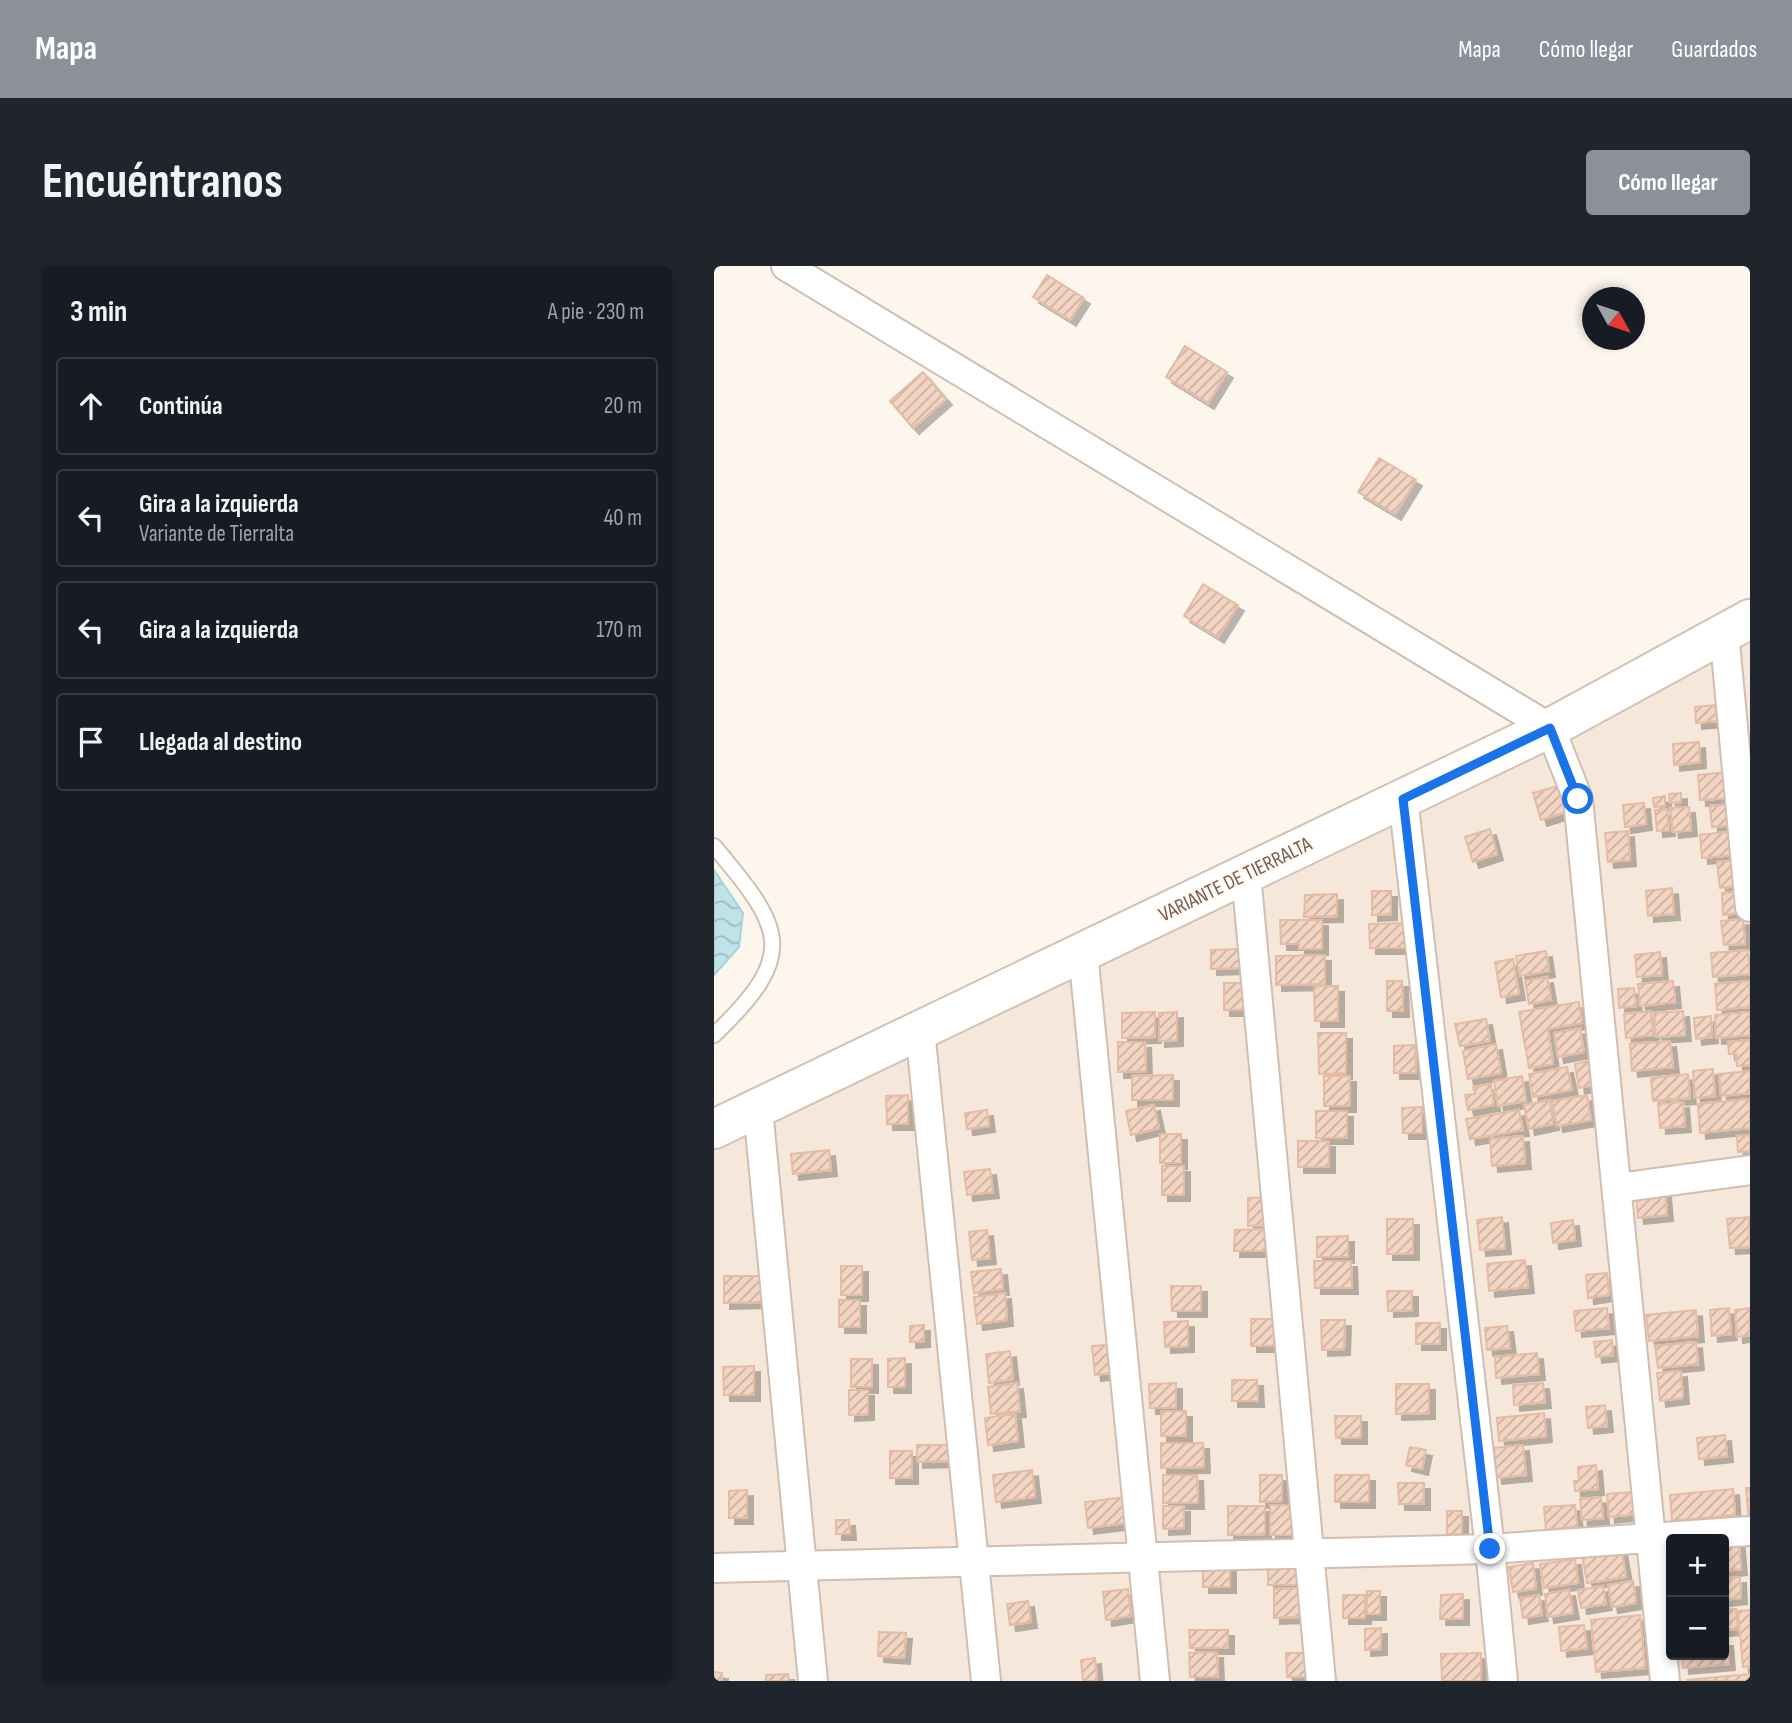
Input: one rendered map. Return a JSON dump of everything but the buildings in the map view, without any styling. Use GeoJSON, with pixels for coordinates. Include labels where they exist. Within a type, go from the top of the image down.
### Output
{"type":"FeatureCollection","features":[{"type":"Feature","properties":{"kind":"main road","name":"VARIANTE DE TIERRALTA"},"geometry":{"type":"LineString","coordinates":[[714,1129],[1550,728],[1737,625]]}},
{"type":"Feature","properties":{"kind":"street"},"geometry":{"type":"LineString","coordinates":[[786,266],[1550,728],[1578,799],[1665,1681]]}},
{"type":"Feature","properties":{"kind":"street"},"geometry":{"type":"LineString","coordinates":[[1737,625],[1750,906]]}},
{"type":"Feature","properties":{"kind":"street"},"geometry":{"type":"LineString","coordinates":[[1403,799],[1503,1681]]}},
{"type":"Feature","properties":{"kind":"street"},"geometry":{"type":"LineString","coordinates":[[1246,874],[1321,1681]]}},
{"type":"Feature","properties":{"kind":"street"},"geometry":{"type":"LineString","coordinates":[[1083,952],[1154,1681]]}},
{"type":"Feature","properties":{"kind":"street"},"geometry":{"type":"LineString","coordinates":[[920,1030],[986,1681]]}},
{"type":"Feature","properties":{"kind":"street"},"geometry":{"type":"LineString","coordinates":[[758,1109],[813,1681]]}},
{"type":"Feature","properties":{"kind":"street"},"geometry":{"type":"LineString","coordinates":[[1618,1188],[1750,1170]]}},
{"type":"Feature","properties":{"kind":"street"},"geometry":{"type":"LineString","coordinates":[[714,1568],[1490,1549],[1750,1531]]}},
{"type":"Feature","properties":{"kind":"lane"},"geometry":{"type":"LineString","coordinates":[[714,846],[752,891],[765,915],[772,936],[773,953],[766,974],[747,1001],[714,1035]]}},
{"type":"Feature","properties":{"kind":"shaded area"},"geometry":{"type":"Polygon","coordinates":[[[1750,637],[1750,1681],[714,1681],[714,1148],[1750,637]]]}},
{"type":"Feature","properties":{"kind":"water"},"geometry":{"type":"Polygon","coordinates":[[[714,870],[743,913],[739,947],[714,975],[714,870]]]}},
{"type":"Feature","properties":{"kind":"route"},"geometry":{"type":"LineString","coordinates":[[1490,1549],[1403,799],[1550,728],[1578,799]]}}]}
